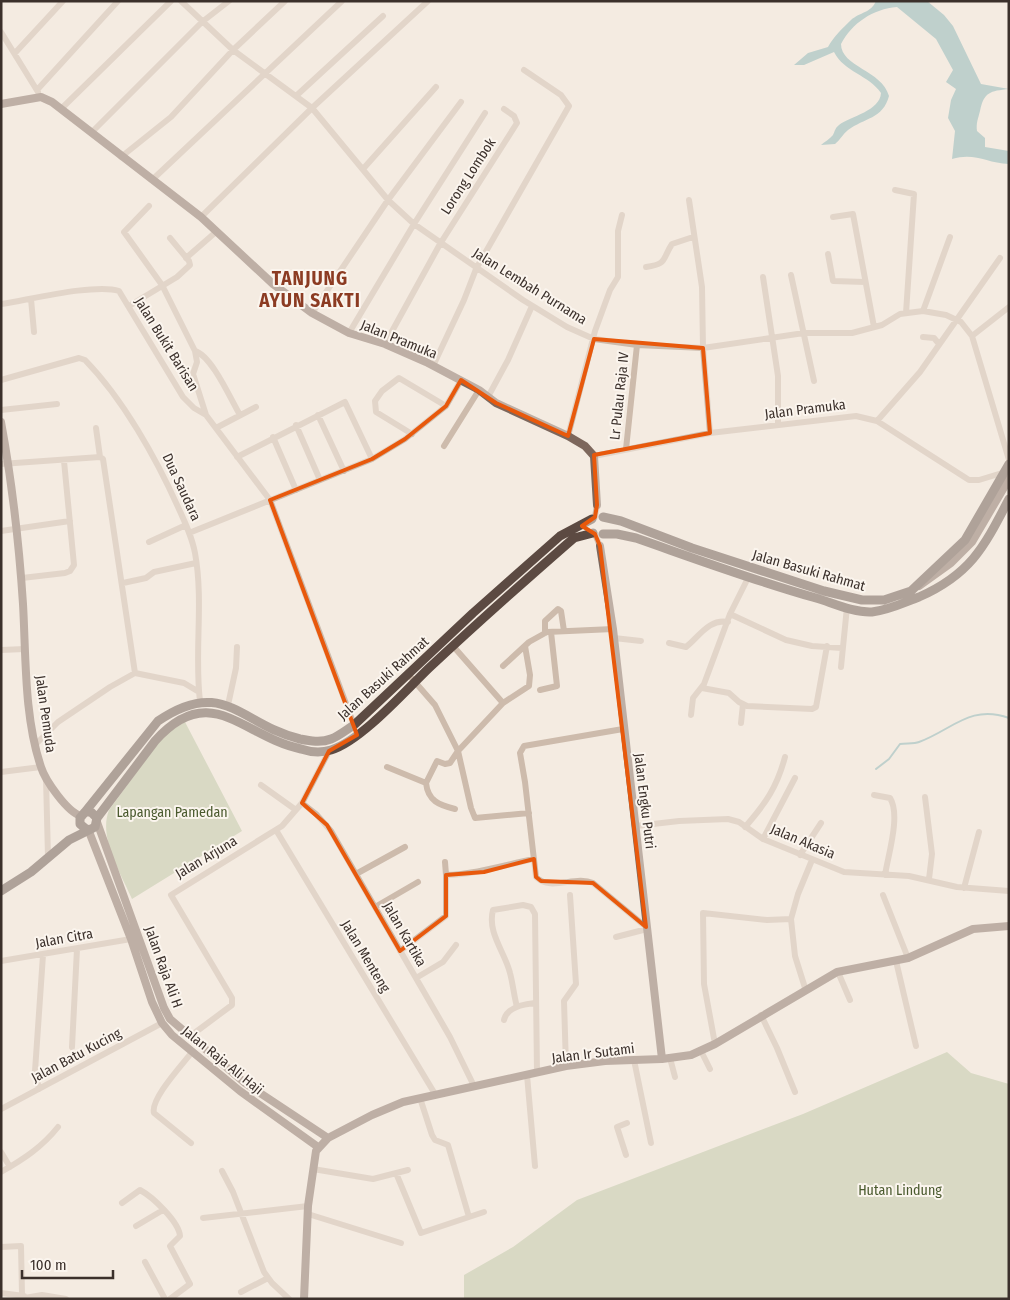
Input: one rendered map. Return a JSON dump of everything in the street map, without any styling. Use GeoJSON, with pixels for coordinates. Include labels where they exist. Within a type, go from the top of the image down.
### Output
{"type":"FeatureCollection","features":[{"type":"Feature","properties":{"kind":"highway","name":"Jalan Basuki Rahmat"},"geometry":{"type":"LineString","coordinates":[[69,840],[82,815],[158,721],[169,714],[200,697],[228,706],[284,735],[317,741],[330,739],[354,725],[560,536],[598,517],[621,521],[847,607],[873,612],[901,605],[914,594],[965,540],[1005,476],[1009,464]]}},
{"type":"Feature","properties":{"kind":"highway","name":"Jalan Basuki Rahmat"},"geometry":{"type":"LineString","coordinates":[[329,751],[357,735],[574,538],[598,534],[617,534],[636,538],[748,578],[874,601],[914,594],[947,582],[969,563],[991,536],[1006,513],[1009,499]]}},
{"type":"Feature","properties":{"kind":"highway"},"geometry":{"type":"LineString","coordinates":[[598,517],[608,524],[607,530],[598,534],[590,527],[598,517]]}},
{"type":"Feature","properties":{"kind":"highway"},"geometry":{"type":"LineString","coordinates":[[1,891],[30,872],[69,840],[87,829],[93,828],[155,741],[174,724],[189,715],[215,712],[248,726],[281,745],[316,752],[329,751]]}},
{"type":"Feature","properties":{"kind":"highway"},"geometry":{"type":"LineString","coordinates":[[248,726],[252,718]]}},
{"type":"Feature","properties":{"kind":"highway"},"geometry":{"type":"LineString","coordinates":[[87,829],[80,824],[82,815],[91,812],[97,820]]}},
{"type":"Feature","properties":{"kind":"main road","name":"Jalan Pramuka"},"geometry":{"type":"LineString","coordinates":[[41,97],[61,109],[201,217],[273,284],[312,313],[349,333],[385,344],[461,380],[489,395],[496,403],[568,436],[585,446],[594,456]]}},
{"type":"Feature","properties":{"kind":"main road"},"geometry":{"type":"LineString","coordinates":[[1,104],[41,97]]}},
{"type":"Feature","properties":{"kind":"main road","name":"Jalan Pemuda"},"geometry":{"type":"LineString","coordinates":[[2,427],[4,464],[17,528],[22,578],[25,649],[36,745],[41,767],[46,778],[68,807],[76,814],[82,815]]}},
{"type":"Feature","properties":{"kind":"main road"},"geometry":{"type":"LineString","coordinates":[[594,456],[597,505]]}},
{"type":"Feature","properties":{"kind":"main road"},"geometry":{"type":"LineString","coordinates":[[914,594],[959,561],[975,545],[1009,486]]}},
{"type":"Feature","properties":{"kind":"main road","name":"Jalan Engku Putri"},"geometry":{"type":"LineString","coordinates":[[600,546],[613,629],[646,928],[666,1058]]}},
{"type":"Feature","properties":{"kind":"main road","name":"Jalan Raja Ali H"},"geometry":{"type":"LineString","coordinates":[[97,820],[164,1008],[170,1019],[245,1083],[328,1138]]}},
{"type":"Feature","properties":{"kind":"main road","name":"Jalan Raja Ali Haji"},"geometry":{"type":"LineString","coordinates":[[87,829],[162,1023],[172,1036],[240,1091],[318,1147]]}},
{"type":"Feature","properties":{"kind":"main road","name":"Jalan Ir Sutami"},"geometry":{"type":"LineString","coordinates":[[318,1147],[328,1138],[372,1115],[403,1102],[566,1066],[605,1061],[666,1058],[701,1051],[838,972],[908,958],[973,929],[1009,926]]}},
{"type":"Feature","properties":{"kind":"main road"},"geometry":{"type":"LineString","coordinates":[[157,1013],[164,1008]]}},
{"type":"Feature","properties":{"kind":"main road"},"geometry":{"type":"LineString","coordinates":[[304,1299],[308,1210],[318,1147]]}},
{"type":"Feature","properties":{"kind":"street"},"geometry":{"type":"LineString","coordinates":[[15,53],[63,1]]}},
{"type":"Feature","properties":{"kind":"street"},"geometry":{"type":"LineString","coordinates":[[37,90],[118,1]]}},
{"type":"Feature","properties":{"kind":"street"},"geometry":{"type":"LineString","coordinates":[[61,109],[171,1]]}},
{"type":"Feature","properties":{"kind":"street","name":"Jalan Lembah Purnama"},"geometry":{"type":"LineString","coordinates":[[181,1],[233,50],[312,108],[388,200],[414,224],[476,269],[567,327],[594,340],[637,345],[703,348],[804,333],[839,334],[874,327],[906,312],[923,311],[946,315],[961,322],[972,336],[1009,460]]}},
{"type":"Feature","properties":{"kind":"street"},"geometry":{"type":"LineString","coordinates":[[91,133],[202,22],[229,1]]}},
{"type":"Feature","properties":{"kind":"street"},"geometry":{"type":"LineString","coordinates":[[122,157],[171,117],[233,50],[285,1]]}},
{"type":"Feature","properties":{"kind":"street"},"geometry":{"type":"LineString","coordinates":[[152,180],[342,1]]}},
{"type":"Feature","properties":{"kind":"street"},"geometry":{"type":"LineString","coordinates":[[201,217],[312,108],[428,1]]}},
{"type":"Feature","properties":{"kind":"street"},"geometry":{"type":"LineString","coordinates":[[296,96],[383,16]]}},
{"type":"Feature","properties":{"kind":"street"},"geometry":{"type":"LineString","coordinates":[[1,32],[41,97]]}},
{"type":"Feature","properties":{"kind":"street"},"geometry":{"type":"LineString","coordinates":[[433,366],[464,300],[476,269],[569,106],[561,95],[524,70]]}},
{"type":"Feature","properties":{"kind":"street"},"geometry":{"type":"LineString","coordinates":[[363,169],[436,87]]}},
{"type":"Feature","properties":{"kind":"street"},"geometry":{"type":"LineString","coordinates":[[312,313],[388,200],[462,102]]}},
{"type":"Feature","properties":{"kind":"street","name":"Lorong Lombok"},"geometry":{"type":"LineString","coordinates":[[385,344],[440,244],[517,123],[514,116],[504,109]]}},
{"type":"Feature","properties":{"kind":"street"},"geometry":{"type":"LineString","coordinates":[[349,333],[414,224],[484,113]]}},
{"type":"Feature","properties":{"kind":"street"},"geometry":{"type":"LineString","coordinates":[[895,190],[914,194],[906,312]]}},
{"type":"Feature","properties":{"kind":"street"},"geometry":{"type":"LineString","coordinates":[[689,200],[693,237],[702,287],[703,348],[710,433]]}},
{"type":"Feature","properties":{"kind":"street"},"geometry":{"type":"LineString","coordinates":[[149,206],[124,232],[162,285],[195,351],[197,362],[193,374],[206,415]]}},
{"type":"Feature","properties":{"kind":"street"},"geometry":{"type":"LineString","coordinates":[[833,217],[854,214],[874,327]]}},
{"type":"Feature","properties":{"kind":"street"},"geometry":{"type":"LineString","coordinates":[[568,436],[594,340],[610,290],[618,277],[618,231],[622,215]]}},
{"type":"Feature","properties":{"kind":"street"},"geometry":{"type":"LineString","coordinates":[[186,258],[217,231]]}},
{"type":"Feature","properties":{"kind":"street"},"geometry":{"type":"LineString","coordinates":[[646,268],[658,266],[664,262],[672,244],[693,237]]}},
{"type":"Feature","properties":{"kind":"street"},"geometry":{"type":"LineString","coordinates":[[923,311],[950,237]]}},
{"type":"Feature","properties":{"kind":"street"},"geometry":{"type":"LineString","coordinates":[[129,306],[190,265],[170,238]]}},
{"type":"Feature","properties":{"kind":"street"},"geometry":{"type":"LineString","coordinates":[[828,254],[830,278],[833,281],[865,282]]}},
{"type":"Feature","properties":{"kind":"street"},"geometry":{"type":"LineString","coordinates":[[877,421],[920,372],[1000,258]]}},
{"type":"Feature","properties":{"kind":"street"},"geometry":{"type":"LineString","coordinates":[[791,275],[814,381]]}},
{"type":"Feature","properties":{"kind":"street"},"geometry":{"type":"LineString","coordinates":[[763,278],[778,376],[778,425]]}},
{"type":"Feature","properties":{"kind":"street","name":"Jalan Bukit Barisan"},"geometry":{"type":"LineString","coordinates":[[1,304],[110,288],[119,291],[183,396],[194,408],[206,415],[270,500],[354,725]]}},
{"type":"Feature","properties":{"kind":"street"},"geometry":{"type":"LineString","coordinates":[[31,299],[34,332]]}},
{"type":"Feature","properties":{"kind":"street"},"geometry":{"type":"LineString","coordinates":[[489,395],[508,360],[532,306]]}},
{"type":"Feature","properties":{"kind":"street"},"geometry":{"type":"LineString","coordinates":[[972,336],[1009,307]]}},
{"type":"Feature","properties":{"kind":"street"},"geometry":{"type":"LineString","coordinates":[[924,337],[934,338],[939,344]]}},
{"type":"Feature","properties":{"kind":"street","name":"Lr Pulau Raja IV"},"geometry":{"type":"LineString","coordinates":[[626,449],[637,345]]}},
{"type":"Feature","properties":{"kind":"street"},"geometry":{"type":"LineString","coordinates":[[195,351],[202,354],[214,370],[240,416]]}},
{"type":"Feature","properties":{"kind":"street","name":"Dua Saudara"},"geometry":{"type":"LineString","coordinates":[[1,380],[79,358],[85,360],[109,389],[159,464],[189,533],[196,564],[199,607],[200,697]]}},
{"type":"Feature","properties":{"kind":"street"},"geometry":{"type":"LineString","coordinates":[[412,434],[376,412],[375,400],[382,391],[399,378],[446,406]]}},
{"type":"Feature","properties":{"kind":"street"},"geometry":{"type":"LineString","coordinates":[[189,533],[372,459],[412,434],[446,406],[461,380]]}},
{"type":"Feature","properties":{"kind":"street"},"geometry":{"type":"LineString","coordinates":[[444,446],[479,390]]}},
{"type":"Feature","properties":{"kind":"street"},"geometry":{"type":"LineString","coordinates":[[237,457],[296,425],[345,402],[372,459]]}},
{"type":"Feature","properties":{"kind":"street"},"geometry":{"type":"LineString","coordinates":[[1,410],[57,404]]}},
{"type":"Feature","properties":{"kind":"street"},"geometry":{"type":"LineString","coordinates":[[216,428],[256,407]]}},
{"type":"Feature","properties":{"kind":"street"},"geometry":{"type":"LineString","coordinates":[[318,415],[344,471]]}},
{"type":"Feature","properties":{"kind":"street","name":"Jalan Pramuka"},"geometry":{"type":"LineString","coordinates":[[594,456],[710,433],[846,416],[866,417],[877,421],[969,480],[1005,476]]}},
{"type":"Feature","properties":{"kind":"street"},"geometry":{"type":"LineString","coordinates":[[296,425],[320,480]]}},
{"type":"Feature","properties":{"kind":"street"},"geometry":{"type":"LineString","coordinates":[[96,428],[100,457],[103,459],[123,583],[135,673]]}},
{"type":"Feature","properties":{"kind":"street"},"geometry":{"type":"LineString","coordinates":[[273,437],[296,490]]}},
{"type":"Feature","properties":{"kind":"street"},"geometry":{"type":"LineString","coordinates":[[4,464],[100,457]]}},
{"type":"Feature","properties":{"kind":"street"},"geometry":{"type":"LineString","coordinates":[[22,578],[70,571],[74,565],[64,461]]}},
{"type":"Feature","properties":{"kind":"street"},"geometry":{"type":"LineString","coordinates":[[597,505],[598,517]]}},
{"type":"Feature","properties":{"kind":"street"},"geometry":{"type":"LineString","coordinates":[[1,531],[70,522]]}},
{"type":"Feature","properties":{"kind":"street"},"geometry":{"type":"LineString","coordinates":[[149,542],[186,525]]}},
{"type":"Feature","properties":{"kind":"street"},"geometry":{"type":"LineString","coordinates":[[598,534],[600,546]]}},
{"type":"Feature","properties":{"kind":"street"},"geometry":{"type":"LineString","coordinates":[[123,583],[146,578],[154,572],[196,564]]}},
{"type":"Feature","properties":{"kind":"street"},"geometry":{"type":"LineString","coordinates":[[691,715],[693,698],[702,688],[730,614],[748,578]]}},
{"type":"Feature","properties":{"kind":"street"},"geometry":{"type":"LineString","coordinates":[[841,667],[847,607]]}},
{"type":"Feature","properties":{"kind":"street"},"geometry":{"type":"LineString","coordinates":[[540,690],[557,686],[545,621],[558,609],[561,611],[564,631]]}},
{"type":"Feature","properties":{"kind":"street"},"geometry":{"type":"LineString","coordinates":[[730,614],[786,640],[802,644],[842,648]]}},
{"type":"Feature","properties":{"kind":"street"},"geometry":{"type":"LineString","coordinates":[[669,643],[686,647],[700,632],[720,622],[728,622]]}},
{"type":"Feature","properties":{"kind":"street"},"geometry":{"type":"LineString","coordinates":[[503,666],[525,646],[548,632],[613,629]]}},
{"type":"Feature","properties":{"kind":"street"},"geometry":{"type":"LineString","coordinates":[[614,638],[641,640]]}},
{"type":"Feature","properties":{"kind":"street"},"geometry":{"type":"LineString","coordinates":[[453,646],[504,703]]}},
{"type":"Feature","properties":{"kind":"street"},"geometry":{"type":"LineString","coordinates":[[455,809],[439,805],[432,800],[426,783],[437,761],[448,764],[504,703],[529,686],[530,675],[525,646]]}},
{"type":"Feature","properties":{"kind":"street"},"geometry":{"type":"LineString","coordinates":[[702,688],[729,692],[743,704],[798,710],[814,709],[816,707],[827,646]]}},
{"type":"Feature","properties":{"kind":"street"},"geometry":{"type":"LineString","coordinates":[[228,706],[236,668],[237,647]]}},
{"type":"Feature","properties":{"kind":"street"},"geometry":{"type":"LineString","coordinates":[[1,650],[25,649]]}},
{"type":"Feature","properties":{"kind":"street"},"geometry":{"type":"LineString","coordinates":[[36,745],[58,722],[110,687],[135,673],[184,683],[200,697]]}},
{"type":"Feature","properties":{"kind":"street"},"geometry":{"type":"LineString","coordinates":[[408,674],[438,711],[458,751],[475,818],[528,812]]}},
{"type":"Feature","properties":{"kind":"street"},"geometry":{"type":"LineString","coordinates":[[741,723],[743,704]]}},
{"type":"Feature","properties":{"kind":"street"},"geometry":{"type":"LineString","coordinates":[[623,729],[524,746],[520,749],[536,877],[541,881],[558,884],[582,880],[593,883],[646,928]]}},
{"type":"Feature","properties":{"kind":"street","name":"Jalan Arjuna"},"geometry":{"type":"LineString","coordinates":[[189,1037],[232,1005],[232,998],[171,895],[276,830],[302,803],[329,751]]}},
{"type":"Feature","properties":{"kind":"street"},"geometry":{"type":"LineString","coordinates":[[745,827],[762,808],[776,785],[785,757]]}},
{"type":"Feature","properties":{"kind":"street"},"geometry":{"type":"LineString","coordinates":[[1,772],[41,767]]}},
{"type":"Feature","properties":{"kind":"street"},"geometry":{"type":"LineString","coordinates":[[387,767],[426,783]]}},
{"type":"Feature","properties":{"kind":"street"},"geometry":{"type":"LineString","coordinates":[[46,778],[48,857]]}},
{"type":"Feature","properties":{"kind":"street"},"geometry":{"type":"LineString","coordinates":[[763,839],[795,778]]}},
{"type":"Feature","properties":{"kind":"street"},"geometry":{"type":"LineString","coordinates":[[261,784],[296,810]]}},
{"type":"Feature","properties":{"kind":"street"},"geometry":{"type":"LineString","coordinates":[[874,795],[890,798],[893,803],[894,827],[885,875]]}},
{"type":"Feature","properties":{"kind":"street"},"geometry":{"type":"LineString","coordinates":[[924,797],[932,854],[929,879]]}},
{"type":"Feature","properties":{"kind":"street","name":"Jalan Kartika"},"geometry":{"type":"LineString","coordinates":[[302,803],[327,825],[416,978],[474,1086]]}},
{"type":"Feature","properties":{"kind":"street","name":"Jalan Akasia"},"geometry":{"type":"LineString","coordinates":[[636,826],[717,819],[734,820],[763,839],[844,872],[929,879],[936,883],[964,888],[1009,891]]}},
{"type":"Feature","properties":{"kind":"street"},"geometry":{"type":"LineString","coordinates":[[800,855],[821,823]]}},
{"type":"Feature","properties":{"kind":"street","name":"Jalan Menteng"},"geometry":{"type":"LineString","coordinates":[[276,830],[435,1094]]}},
{"type":"Feature","properties":{"kind":"street"},"geometry":{"type":"LineString","coordinates":[[964,888],[979,832]]}},
{"type":"Feature","properties":{"kind":"street"},"geometry":{"type":"LineString","coordinates":[[356,874],[405,847]]}},
{"type":"Feature","properties":{"kind":"street"},"geometry":{"type":"LineString","coordinates":[[446,875],[484,872],[493,867],[534,859]]}},
{"type":"Feature","properties":{"kind":"street"},"geometry":{"type":"LineString","coordinates":[[806,990],[795,956],[791,920],[798,894],[812,860]]}},
{"type":"Feature","properties":{"kind":"street"},"geometry":{"type":"LineString","coordinates":[[400,951],[446,916],[445,862]]}},
{"type":"Feature","properties":{"kind":"street"},"geometry":{"type":"LineString","coordinates":[[375,907],[418,882]]}},
{"type":"Feature","properties":{"kind":"street"},"geometry":{"type":"LineString","coordinates":[[566,1066],[564,1001],[576,984],[570,895]]}},
{"type":"Feature","properties":{"kind":"street"},"geometry":{"type":"LineString","coordinates":[[883,895],[908,958]]}},
{"type":"Feature","properties":{"kind":"street"},"geometry":{"type":"LineString","coordinates":[[517,1007],[510,971],[500,952],[491,919],[493,910],[523,905],[532,907],[535,914],[535,1003],[538,1072]]}},
{"type":"Feature","properties":{"kind":"street"},"geometry":{"type":"LineString","coordinates":[[715,1044],[704,984],[703,913],[767,920],[791,920]]}},
{"type":"Feature","properties":{"kind":"street"},"geometry":{"type":"LineString","coordinates":[[616,937],[646,928]]}},
{"type":"Feature","properties":{"kind":"street","name":"Jalan Citra"},"geometry":{"type":"LineString","coordinates":[[1,961],[131,939]]}},
{"type":"Feature","properties":{"kind":"street"},"geometry":{"type":"LineString","coordinates":[[416,978],[443,962],[456,945]]}},
{"type":"Feature","properties":{"kind":"street"},"geometry":{"type":"LineString","coordinates":[[72,1047],[77,949]]}},
{"type":"Feature","properties":{"kind":"street"},"geometry":{"type":"LineString","coordinates":[[39,1089],[35,1071],[43,955]]}},
{"type":"Feature","properties":{"kind":"street"},"geometry":{"type":"LineString","coordinates":[[896,961],[916,1046]]}},
{"type":"Feature","properties":{"kind":"street"},"geometry":{"type":"LineString","coordinates":[[838,972],[850,1000]]}},
{"type":"Feature","properties":{"kind":"street"},"geometry":{"type":"LineString","coordinates":[[504,1020],[506,1015],[517,1007],[535,1003]]}},
{"type":"Feature","properties":{"kind":"street"},"geometry":{"type":"LineString","coordinates":[[761,1015],[795,1092]]}},
{"type":"Feature","properties":{"kind":"street","name":"Jalan Batu Kucing"},"geometry":{"type":"LineString","coordinates":[[1,1109],[162,1023]]}},
{"type":"Feature","properties":{"kind":"street"},"geometry":{"type":"LineString","coordinates":[[701,1051],[710,1069]]}},
{"type":"Feature","properties":{"kind":"street"},"geometry":{"type":"LineString","coordinates":[[191,1143],[154,1113],[153,1108],[158,1095],[192,1052]]}},
{"type":"Feature","properties":{"kind":"street"},"geometry":{"type":"LineString","coordinates":[[666,1058],[675,1077]]}},
{"type":"Feature","properties":{"kind":"street"},"geometry":{"type":"LineString","coordinates":[[634,1060],[652,1143]]}},
{"type":"Feature","properties":{"kind":"street"},"geometry":{"type":"LineString","coordinates":[[526,1075],[534,1166]]}},
{"type":"Feature","properties":{"kind":"street"},"geometry":{"type":"LineString","coordinates":[[420,1098],[432,1135],[435,1140],[448,1145],[469,1218]]}},
{"type":"Feature","properties":{"kind":"street"},"geometry":{"type":"LineString","coordinates":[[626,1155],[617,1127],[627,1123]]}},
{"type":"Feature","properties":{"kind":"street"},"geometry":{"type":"LineString","coordinates":[[1,1172],[27,1157],[45,1142],[58,1127]]}},
{"type":"Feature","properties":{"kind":"street"},"geometry":{"type":"LineString","coordinates":[[1,1152],[10,1167]]}},
{"type":"Feature","properties":{"kind":"street"},"geometry":{"type":"LineString","coordinates":[[313,1169],[365,1179],[373,1179],[408,1170]]}},
{"type":"Feature","properties":{"kind":"street"},"geometry":{"type":"LineString","coordinates":[[222,1171],[268,1278],[289,1299]]}},
{"type":"Feature","properties":{"kind":"street"},"geometry":{"type":"LineString","coordinates":[[396,1173],[419,1232],[484,1212]]}},
{"type":"Feature","properties":{"kind":"street"},"geometry":{"type":"LineString","coordinates":[[122,1203],[140,1190],[163,1210],[181,1234],[170,1246],[190,1284],[170,1299]]}},
{"type":"Feature","properties":{"kind":"street"},"geometry":{"type":"LineString","coordinates":[[136,1226],[163,1210]]}},
{"type":"Feature","properties":{"kind":"street"},"geometry":{"type":"LineString","coordinates":[[203,1218],[308,1210],[401,1243]]}},
{"type":"Feature","properties":{"kind":"street"},"geometry":{"type":"LineString","coordinates":[[1,1247],[21,1246],[22,1296]]}},
{"type":"Feature","properties":{"kind":"street"},"geometry":{"type":"LineString","coordinates":[[146,1262],[165,1299]]}},
{"type":"Feature","properties":{"kind":"street"},"geometry":{"type":"LineString","coordinates":[[241,1292],[268,1278]]}},
{"type":"Feature","properties":{"kind":"street"},"geometry":{"type":"LineString","coordinates":[[1,1293],[66,1299]]}},
{"type":"Feature","properties":{"kind":"highlighted area"},"geometry":{"type":"Polygon","coordinates":[[[594,339],[703,348],[710,433],[594,455],[597,505],[595,517],[582,526],[595,534],[600,546],[646,927],[593,883],[541,881],[536,877],[534,859],[484,872],[446,875],[446,916],[400,951],[327,825],[302,803],[329,751],[357,735],[270,500],[372,459],[405,439],[446,406],[461,380],[496,403],[568,436],[594,339]]]}},
{"type":"Feature","properties":{"kind":"green space","name":"Lapangan Pamedan"},"geometry":{"type":"Polygon","coordinates":[[[185,722],[242,831],[132,899],[109,844],[106,821],[109,810],[164,735],[185,722]]]}},
{"type":"Feature","properties":{"kind":"green space","name":"Hutan Lindung"},"geometry":{"type":"Polygon","coordinates":[[[947,1052],[971,1073],[1009,1084],[1009,1299],[464,1299],[464,1275],[513,1247],[577,1200],[803,1114],[947,1052]]]}},
{"type":"Feature","properties":{"kind":"water"},"geometry":{"type":"Polygon","coordinates":[[[876,1],[927,1],[944,15],[953,26],[981,84],[1009,89],[993,92],[986,96],[977,121],[977,131],[985,138],[985,147],[1009,151],[1009,164],[974,157],[952,159],[955,131],[948,118],[951,100],[956,89],[946,82],[953,70],[936,39],[897,7],[888,8],[864,18],[851,30],[841,44],[843,52],[854,64],[871,74],[885,87],[889,96],[886,104],[878,114],[848,130],[835,144],[821,145],[833,135],[839,125],[876,104],[881,93],[870,82],[838,59],[834,52],[804,65],[794,65],[808,53],[828,47],[851,20],[871,8],[876,1]]]}},
{"type":"Feature","properties":{"kind":"waterway"},"geometry":{"type":"LineString","coordinates":[[876,769],[889,759],[900,744],[919,742],[972,716],[983,714],[1009,718]]}},
{"type":"Feature","properties":{"kind":"district","name":"TANJUNG AYUN SAKTI"},"geometry":{"type":"Point","coordinates":[310,289]}}]}
